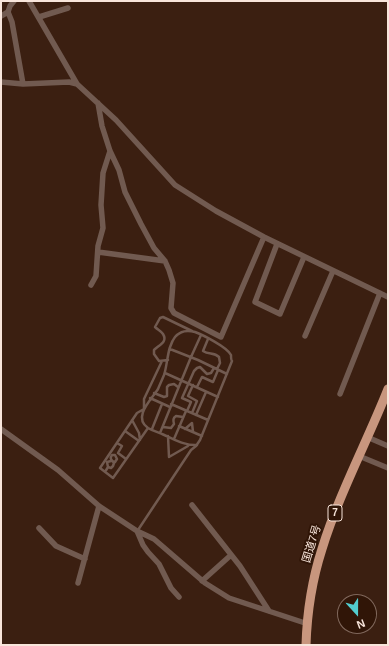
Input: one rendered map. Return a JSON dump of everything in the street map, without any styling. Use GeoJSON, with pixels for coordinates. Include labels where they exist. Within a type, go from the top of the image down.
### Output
{"type":"FeatureCollection","features":[{"type":"Feature","properties":{"kind":"highway","name":"国道7号"},"geometry":{"type":"LineString","coordinates":[[306,645],[311,593],[322,549],[367,437],[385,402],[388,389]]}},
{"type":"Feature","properties":{"kind":"street"},"geometry":{"type":"LineString","coordinates":[[14,1],[8,12],[14,30],[23,84]]}},
{"type":"Feature","properties":{"kind":"street"},"geometry":{"type":"LineString","coordinates":[[29,1],[77,84],[116,120],[175,185],[216,211],[277,244],[388,297]]}},
{"type":"Feature","properties":{"kind":"street"},"geometry":{"type":"LineString","coordinates":[[39,17],[68,8]]}},
{"type":"Feature","properties":{"kind":"street"},"geometry":{"type":"LineString","coordinates":[[1,16],[8,12]]}},
{"type":"Feature","properties":{"kind":"street"},"geometry":{"type":"LineString","coordinates":[[1,82],[23,84],[70,82],[77,84]]}},
{"type":"Feature","properties":{"kind":"street"},"geometry":{"type":"LineString","coordinates":[[98,103],[102,126],[110,151],[119,170],[125,192],[154,248],[165,261],[173,283],[171,308],[174,313],[221,337],[264,237]]}},
{"type":"Feature","properties":{"kind":"street"},"geometry":{"type":"LineString","coordinates":[[91,285],[96,276],[98,246],[103,228],[101,205],[103,173],[110,151]]}},
{"type":"Feature","properties":{"kind":"street"},"geometry":{"type":"LineString","coordinates":[[277,244],[255,302],[280,314],[304,257]]}},
{"type":"Feature","properties":{"kind":"street"},"geometry":{"type":"LineString","coordinates":[[98,252],[165,261]]}},
{"type":"Feature","properties":{"kind":"street"},"geometry":{"type":"LineString","coordinates":[[305,336],[333,270]]}},
{"type":"Feature","properties":{"kind":"street"},"geometry":{"type":"LineString","coordinates":[[340,394],[380,293]]}},
{"type":"Feature","properties":{"kind":"street"},"geometry":{"type":"LineString","coordinates":[[1,429],[58,470],[99,506],[154,540],[202,581],[229,598],[308,624]]}},
{"type":"Feature","properties":{"kind":"street"},"geometry":{"type":"LineString","coordinates":[[367,437],[388,446]]}},
{"type":"Feature","properties":{"kind":"street"},"geometry":{"type":"LineString","coordinates":[[359,456],[388,468]]}},
{"type":"Feature","properties":{"kind":"street"},"geometry":{"type":"LineString","coordinates":[[192,505],[231,555],[270,611]]}},
{"type":"Feature","properties":{"kind":"street"},"geometry":{"type":"LineString","coordinates":[[78,583],[99,506]]}},
{"type":"Feature","properties":{"kind":"street"},"geometry":{"type":"LineString","coordinates":[[39,528],[56,546],[85,560]]}},
{"type":"Feature","properties":{"kind":"street"},"geometry":{"type":"LineString","coordinates":[[138,531],[143,545],[159,564],[171,588],[179,597]]}},
{"type":"Feature","properties":{"kind":"street"},"geometry":{"type":"LineString","coordinates":[[202,581],[231,555]]}},
{"type":"Feature","properties":{"kind":"lane"},"geometry":{"type":"LineString","coordinates":[[138,531],[191,450],[197,445],[202,436],[232,361],[227,350],[201,335],[163,317],[160,318],[155,327],[164,335],[164,338],[161,344],[154,350],[154,354],[159,361],[168,360]]}},
{"type":"Feature","properties":{"kind":"lane"},"geometry":{"type":"LineString","coordinates":[[194,332],[181,332],[175,337],[170,349],[165,373],[161,383],[150,398],[142,416],[143,421],[148,428],[189,445],[197,445]]}},
{"type":"Feature","properties":{"kind":"lane"},"geometry":{"type":"LineString","coordinates":[[160,433],[201,335]]}},
{"type":"Feature","properties":{"kind":"lane"},"geometry":{"type":"LineString","coordinates":[[174,439],[191,402],[182,398],[188,383],[197,368],[200,367],[207,374],[216,369],[220,363],[219,356],[217,354],[206,353],[203,351],[208,339]]}},
{"type":"Feature","properties":{"kind":"lane"},"geometry":{"type":"LineString","coordinates":[[170,349],[227,374]]}},
{"type":"Feature","properties":{"kind":"lane"},"geometry":{"type":"LineString","coordinates":[[144,409],[144,398],[162,361]]}},
{"type":"Feature","properties":{"kind":"lane"},"geometry":{"type":"LineString","coordinates":[[197,387],[202,377],[213,382],[216,369]]}},
{"type":"Feature","properties":{"kind":"lane"},"geometry":{"type":"LineString","coordinates":[[165,373],[218,397]]}},
{"type":"Feature","properties":{"kind":"lane"},"geometry":{"type":"LineString","coordinates":[[154,393],[164,397],[167,396],[167,387],[174,384],[178,387]]}},
{"type":"Feature","properties":{"kind":"lane"},"geometry":{"type":"LineString","coordinates":[[192,413],[197,401],[188,396],[193,385]]}},
{"type":"Feature","properties":{"kind":"lane"},"geometry":{"type":"LineString","coordinates":[[196,415],[206,392]]}},
{"type":"Feature","properties":{"kind":"lane"},"geometry":{"type":"LineString","coordinates":[[150,398],[162,404],[187,411],[208,420]]}},
{"type":"Feature","properties":{"kind":"lane"},"geometry":{"type":"LineString","coordinates":[[152,430],[162,404]]}},
{"type":"Feature","properties":{"kind":"lane"},"geometry":{"type":"LineString","coordinates":[[144,409],[132,420],[100,468],[113,478],[148,428]]}},
{"type":"Feature","properties":{"kind":"lane"},"geometry":{"type":"LineString","coordinates":[[163,427],[170,428],[174,424],[173,420],[176,416],[183,417]]}},
{"type":"Feature","properties":{"kind":"lane"},"geometry":{"type":"LineString","coordinates":[[132,420],[139,433],[139,440]]}},
{"type":"Feature","properties":{"kind":"lane"},"geometry":{"type":"LineString","coordinates":[[185,429],[192,423],[194,432]]}},
{"type":"Feature","properties":{"kind":"lane"},"geometry":{"type":"LineString","coordinates":[[179,426],[202,436]]}},
{"type":"Feature","properties":{"kind":"lane"},"geometry":{"type":"LineString","coordinates":[[125,431],[139,440]]}},
{"type":"Feature","properties":{"kind":"lane"},"geometry":{"type":"LineString","coordinates":[[168,436],[169,457],[189,445]]}},
{"type":"Feature","properties":{"kind":"lane"},"geometry":{"type":"LineString","coordinates":[[117,443],[122,446],[118,453],[126,459]]}},
{"type":"Feature","properties":{"kind":"lane"},"geometry":{"type":"LineString","coordinates":[[108,467],[110,468],[114,464],[111,457],[114,455],[118,457],[117,460],[122,464]]}},
{"type":"Feature","properties":{"kind":"lane"},"geometry":{"type":"LineString","coordinates":[[105,472],[108,467],[107,462],[117,460]]}}]}
